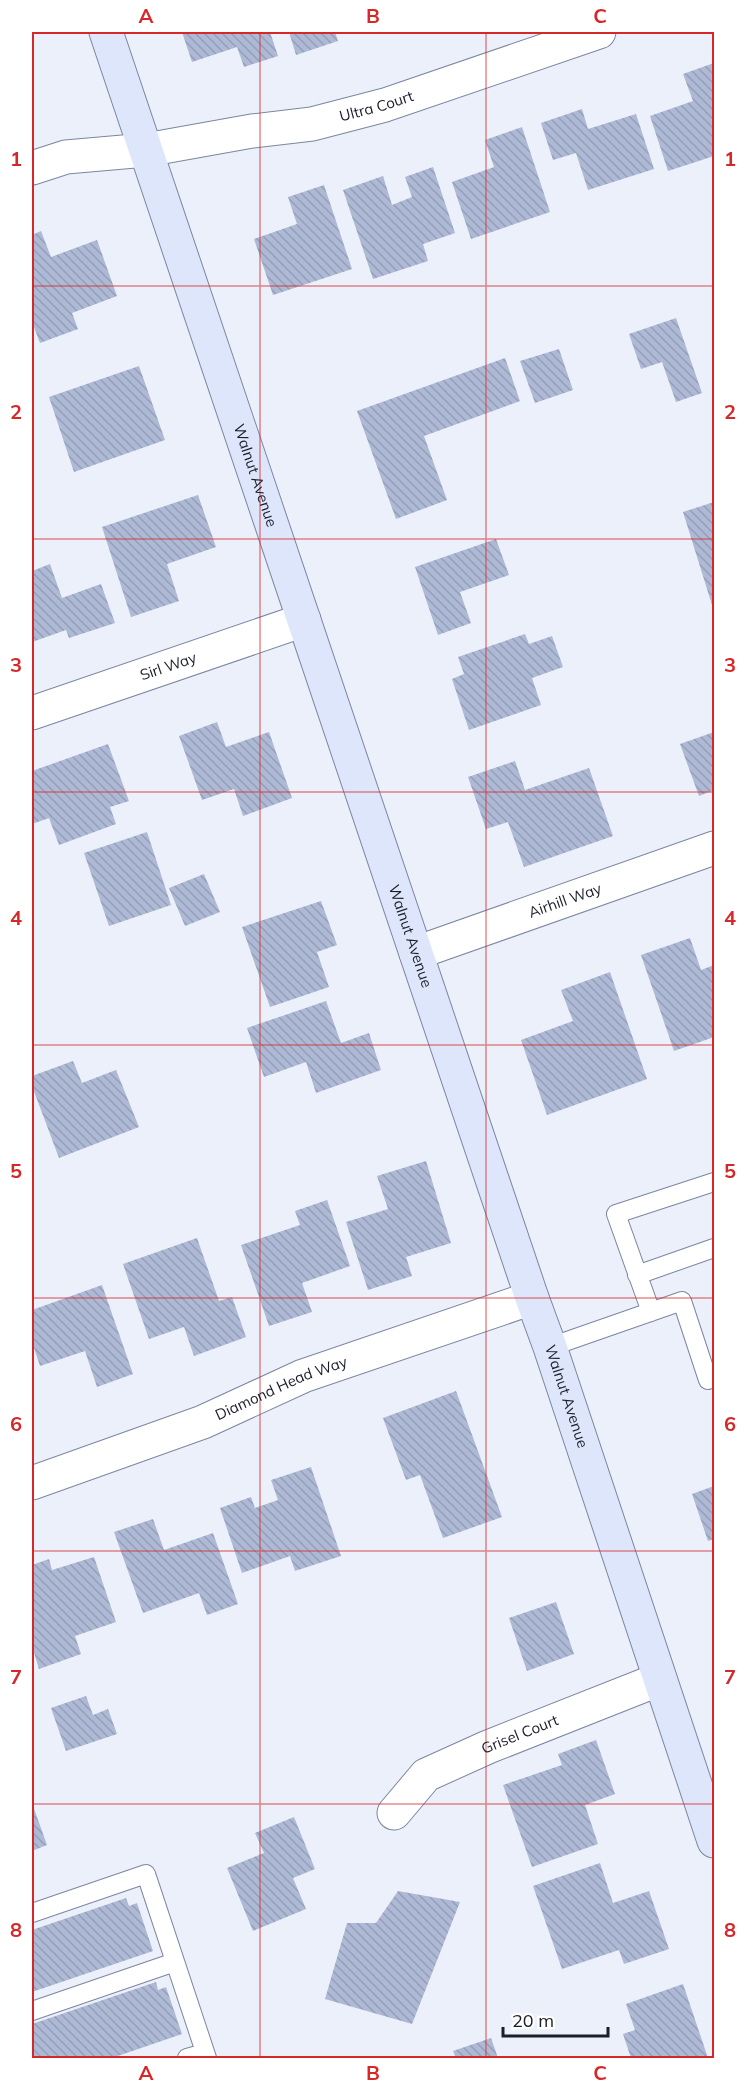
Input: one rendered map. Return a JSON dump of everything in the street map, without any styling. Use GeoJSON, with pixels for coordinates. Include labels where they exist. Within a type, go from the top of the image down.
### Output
{"type":"FeatureCollection","features":[{"type":"Feature","properties":{"kind":"street","name":"Walnut Avenue"},"geometry":{"type":"LineString","coordinates":[[106,32],[550,1347],[714,1841]]}},
{"type":"Feature","properties":{"kind":"street","name":"Ultra Court"},"geometry":{"type":"LineString","coordinates":[[32,168],[66,157],[146,150],[252,130],[312,124],[385,105],[598,32]]}},
{"type":"Feature","properties":{"kind":"street","name":"Sirl Way"},"geometry":{"type":"LineString","coordinates":[[32,713],[304,620]]}},
{"type":"Feature","properties":{"kind":"street","name":"Airhill Way"},"geometry":{"type":"LineString","coordinates":[[416,953],[714,848]]}},
{"type":"Feature","properties":{"kind":"street","name":"Diamond Head Way"},"geometry":{"type":"LineString","coordinates":[[32,1483],[203,1422],[303,1376],[532,1298]]}},
{"type":"Feature","properties":{"kind":"street","name":"Grisel Court"},"geometry":{"type":"LineString","coordinates":[[394,1813],[426,1775],[488,1747],[660,1679]]}},
{"type":"Feature","properties":{"kind":"lane"},"geometry":{"type":"LineString","coordinates":[[651,1312],[616,1214],[714,1182]]}},
{"type":"Feature","properties":{"kind":"lane"},"geometry":{"type":"LineString","coordinates":[[637,1275],[714,1248]]}},
{"type":"Feature","properties":{"kind":"lane"},"geometry":{"type":"LineString","coordinates":[[550,1347],[682,1302],[708,1380]]}},
{"type":"Feature","properties":{"kind":"lane"},"geometry":{"type":"LineString","coordinates":[[32,1913],[146,1874],[206,2056],[187,2058]]}},
{"type":"Feature","properties":{"kind":"lane"},"geometry":{"type":"LineString","coordinates":[[32,2011],[175,1962]]}},
{"type":"Feature","properties":{"kind":"building"},"geometry":{"type":"Polygon","coordinates":[[[182,32],[270,32],[278,56],[244,67],[237,47],[192,62],[182,32]]]}},
{"type":"Feature","properties":{"kind":"building"},"geometry":{"type":"Polygon","coordinates":[[[289,32],[335,32],[338,41],[296,55],[289,32]]]}},
{"type":"Feature","properties":{"kind":"building"},"geometry":{"type":"Polygon","coordinates":[[[714,63],[714,156],[668,171],[650,116],[693,101],[683,74],[714,63]]]}},
{"type":"Feature","properties":{"kind":"building"},"geometry":{"type":"Polygon","coordinates":[[[582,109],[588,129],[636,114],[654,169],[588,190],[576,153],[553,160],[541,123],[582,109]]]}},
{"type":"Feature","properties":{"kind":"building"},"geometry":{"type":"Polygon","coordinates":[[[522,127],[550,212],[471,239],[452,182],[494,167],[485,140],[522,127]]]}},
{"type":"Feature","properties":{"kind":"building"},"geometry":{"type":"Polygon","coordinates":[[[433,167],[455,233],[423,244],[428,261],[373,279],[343,190],[383,176],[392,205],[412,197],[405,177],[433,167]]]}},
{"type":"Feature","properties":{"kind":"building"},"geometry":{"type":"Polygon","coordinates":[[[324,185],[352,269],[273,295],[254,239],[297,224],[288,197],[324,185]]]}},
{"type":"Feature","properties":{"kind":"building"},"geometry":{"type":"Polygon","coordinates":[[[41,231],[51,257],[97,240],[117,296],[72,313],[78,329],[40,343],[32,322],[32,235],[41,231]]]}},
{"type":"Feature","properties":{"kind":"building"},"geometry":{"type":"Polygon","coordinates":[[[676,318],[702,393],[676,402],[662,362],[641,369],[629,334],[676,318]]]}},
{"type":"Feature","properties":{"kind":"building"},"geometry":{"type":"Polygon","coordinates":[[[559,349],[573,390],[535,403],[520,361],[559,349]]]}},
{"type":"Feature","properties":{"kind":"building"},"geometry":{"type":"Polygon","coordinates":[[[505,358],[520,401],[424,436],[447,500],[396,519],[357,411],[505,358]]]}},
{"type":"Feature","properties":{"kind":"building"},"geometry":{"type":"Polygon","coordinates":[[[139,366],[165,440],[74,472],[49,397],[139,366]]]}},
{"type":"Feature","properties":{"kind":"building"},"geometry":{"type":"Polygon","coordinates":[[[198,495],[216,547],[167,564],[179,601],[131,617],[102,527],[198,495]]]}},
{"type":"Feature","properties":{"kind":"building"},"geometry":{"type":"Polygon","coordinates":[[[714,502],[714,604],[712,605],[683,512],[714,502]]]}},
{"type":"Feature","properties":{"kind":"building"},"geometry":{"type":"Polygon","coordinates":[[[496,539],[509,575],[460,592],[471,623],[438,635],[415,567],[496,539]]]}},
{"type":"Feature","properties":{"kind":"building"},"geometry":{"type":"Polygon","coordinates":[[[50,564],[62,598],[101,584],[115,623],[69,638],[66,630],[32,642],[32,571],[50,564]]]}},
{"type":"Feature","properties":{"kind":"building"},"geometry":{"type":"Polygon","coordinates":[[[525,634],[529,644],[552,636],[563,667],[532,678],[541,705],[469,730],[452,679],[464,674],[458,657],[525,634]]]}},
{"type":"Feature","properties":{"kind":"building"},"geometry":{"type":"Polygon","coordinates":[[[217,722],[226,747],[269,732],[292,798],[243,816],[234,789],[202,800],[179,736],[217,722]]]}},
{"type":"Feature","properties":{"kind":"building"},"geometry":{"type":"Polygon","coordinates":[[[714,732],[714,790],[699,796],[680,744],[714,732]]]}},
{"type":"Feature","properties":{"kind":"building"},"geometry":{"type":"Polygon","coordinates":[[[108,744],[129,801],[110,807],[116,824],[59,845],[49,818],[32,824],[32,771],[108,744]]]}},
{"type":"Feature","properties":{"kind":"building"},"geometry":{"type":"Polygon","coordinates":[[[515,761],[525,790],[589,768],[613,836],[524,867],[508,822],[486,829],[468,777],[515,761]]]}},
{"type":"Feature","properties":{"kind":"building"},"geometry":{"type":"Polygon","coordinates":[[[147,832],[171,905],[109,926],[84,853],[147,832]]]}},
{"type":"Feature","properties":{"kind":"building"},"geometry":{"type":"Polygon","coordinates":[[[204,874],[220,912],[185,926],[169,888],[204,874]]]}},
{"type":"Feature","properties":{"kind":"building"},"geometry":{"type":"Polygon","coordinates":[[[321,901],[337,945],[317,952],[329,987],[270,1007],[242,927],[321,901]]]}},
{"type":"Feature","properties":{"kind":"building"},"geometry":{"type":"Polygon","coordinates":[[[690,938],[701,970],[714,965],[714,1037],[674,1051],[641,955],[690,938]]]}},
{"type":"Feature","properties":{"kind":"building"},"geometry":{"type":"Polygon","coordinates":[[[610,972],[647,1079],[547,1115],[521,1040],[573,1021],[561,990],[610,972]]]}},
{"type":"Feature","properties":{"kind":"building"},"geometry":{"type":"Polygon","coordinates":[[[326,1001],[341,1043],[369,1033],[381,1070],[316,1093],[306,1062],[264,1077],[247,1028],[326,1001]]]}},
{"type":"Feature","properties":{"kind":"building"},"geometry":{"type":"Polygon","coordinates":[[[73,1061],[82,1083],[116,1070],[139,1127],[59,1158],[32,1086],[32,1076],[73,1061]]]}},
{"type":"Feature","properties":{"kind":"building"},"geometry":{"type":"Polygon","coordinates":[[[426,1161],[451,1243],[406,1257],[412,1276],[368,1290],[346,1222],[388,1209],[377,1176],[426,1161]]]}},
{"type":"Feature","properties":{"kind":"building"},"geometry":{"type":"Polygon","coordinates":[[[327,1200],[350,1266],[302,1283],[312,1312],[269,1326],[241,1245],[300,1225],[295,1211],[327,1200]]]}},
{"type":"Feature","properties":{"kind":"building"},"geometry":{"type":"Polygon","coordinates":[[[197,1238],[219,1301],[232,1297],[246,1337],[194,1356],[184,1327],[149,1339],[123,1264],[197,1238]]]}},
{"type":"Feature","properties":{"kind":"building"},"geometry":{"type":"Polygon","coordinates":[[[102,1285],[133,1374],[97,1387],[85,1351],[40,1366],[32,1342],[32,1310],[102,1285]]]}},
{"type":"Feature","properties":{"kind":"building"},"geometry":{"type":"Polygon","coordinates":[[[456,1391],[502,1517],[443,1538],[420,1475],[406,1480],[383,1418],[456,1391]]]}},
{"type":"Feature","properties":{"kind":"building"},"geometry":{"type":"Polygon","coordinates":[[[311,1467],[341,1556],[295,1571],[290,1556],[242,1573],[220,1508],[251,1497],[255,1508],[278,1500],[271,1480],[311,1467]]]}},
{"type":"Feature","properties":{"kind":"building"},"geometry":{"type":"Polygon","coordinates":[[[714,1486],[714,1539],[708,1541],[692,1494],[714,1486]]]}},
{"type":"Feature","properties":{"kind":"building"},"geometry":{"type":"Polygon","coordinates":[[[153,1519],[164,1550],[213,1533],[238,1604],[207,1615],[199,1593],[143,1613],[114,1532],[153,1519]]]}},
{"type":"Feature","properties":{"kind":"building"},"geometry":{"type":"Polygon","coordinates":[[[94,1557],[116,1622],[75,1636],[81,1654],[39,1669],[32,1646],[32,1565],[49,1559],[52,1570],[94,1557]]]}},
{"type":"Feature","properties":{"kind":"building"},"geometry":{"type":"Polygon","coordinates":[[[556,1602],[574,1654],[527,1671],[509,1618],[556,1602]]]}},
{"type":"Feature","properties":{"kind":"building"},"geometry":{"type":"Polygon","coordinates":[[[86,1696],[93,1715],[108,1709],[117,1734],[66,1751],[51,1708],[86,1696]]]}},
{"type":"Feature","properties":{"kind":"building"},"geometry":{"type":"Polygon","coordinates":[[[596,1740],[615,1794],[585,1805],[598,1844],[532,1867],[503,1785],[562,1765],[558,1754],[596,1740]]]}},
{"type":"Feature","properties":{"kind":"building"},"geometry":{"type":"Polygon","coordinates":[[[32,1803],[47,1845],[32,1851],[32,1803]]]}},
{"type":"Feature","properties":{"kind":"building"},"geometry":{"type":"Polygon","coordinates":[[[294,1817],[315,1869],[293,1878],[306,1909],[253,1931],[227,1868],[264,1853],[255,1833],[294,1817]]]}},
{"type":"Feature","properties":{"kind":"building"},"geometry":{"type":"Polygon","coordinates":[[[600,1863],[613,1903],[649,1891],[669,1949],[624,1964],[619,1950],[562,1969],[533,1886],[600,1863]]]}},
{"type":"Feature","properties":{"kind":"building"},"geometry":{"type":"Polygon","coordinates":[[[398,1891],[460,1902],[412,2024],[325,1999],[347,1923],[376,1923],[398,1891]]]}},
{"type":"Feature","properties":{"kind":"building"},"geometry":{"type":"Polygon","coordinates":[[[126,1898],[129,1906],[137,1903],[153,1951],[32,1992],[32,1930],[126,1898]]]}},
{"type":"Feature","properties":{"kind":"building"},"geometry":{"type":"Polygon","coordinates":[[[156,1982],[158,1990],[166,1987],[182,2034],[112,2058],[32,2058],[32,2024],[156,1982]]]}},
{"type":"Feature","properties":{"kind":"building"},"geometry":{"type":"Polygon","coordinates":[[[683,1984],[708,2058],[631,2058],[623,2034],[635,2030],[626,2004],[683,1984]]]}},
{"type":"Feature","properties":{"kind":"building"},"geometry":{"type":"Polygon","coordinates":[[[491,2038],[498,2058],[456,2058],[453,2051],[491,2038]]]}}]}
